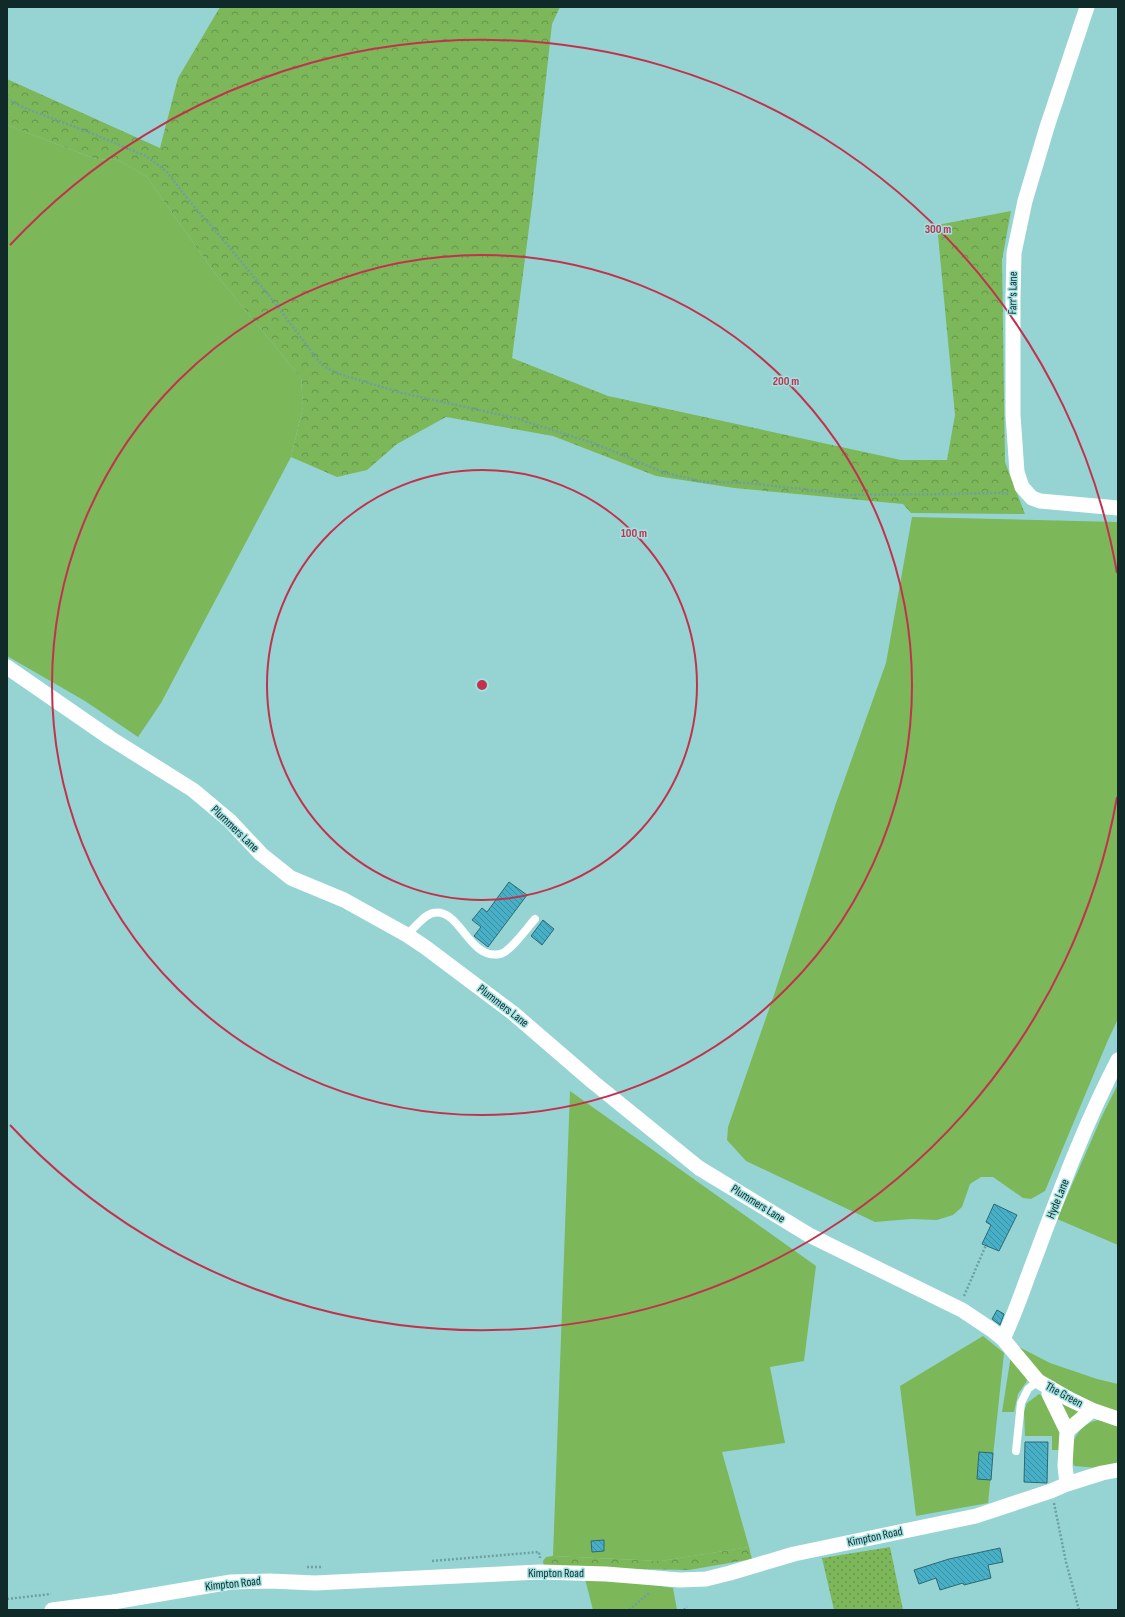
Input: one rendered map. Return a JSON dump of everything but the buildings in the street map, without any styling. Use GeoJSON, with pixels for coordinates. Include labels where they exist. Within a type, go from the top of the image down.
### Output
{"type":"FeatureCollection","features":[{"type":"Feature","properties":{"kind":"street","name":"Farr's Lane"},"geometry":{"type":"LineString","coordinates":[[1032,498],[1022,487],[1016,472],[1013,407],[1014,253],[1025,201],[1047,127],[1087,7]]}},
{"type":"Feature","properties":{"kind":"street"},"geometry":{"type":"LineString","coordinates":[[1032,498],[1040,501],[1118,508]]}},
{"type":"Feature","properties":{"kind":"street","name":"Plummers Lane"},"geometry":{"type":"LineString","coordinates":[[7,667],[110,738],[193,790],[230,821],[261,854],[291,878],[344,900],[407,935],[513,1013],[592,1082],[699,1168],[809,1235],[962,1310],[1003,1339]]}},
{"type":"Feature","properties":{"kind":"street","name":"Hyde Lane"},"geometry":{"type":"LineString","coordinates":[[1003,1339],[1015,1315],[1035,1257],[1099,1096],[1118,1060]]}},
{"type":"Feature","properties":{"kind":"street","name":"The Green"},"geometry":{"type":"LineString","coordinates":[[1003,1339],[1044,1385],[1092,1410],[1118,1419]]}},
{"type":"Feature","properties":{"kind":"street"},"geometry":{"type":"LineString","coordinates":[[1044,1385],[1067,1431],[1065,1466],[1067,1484]]}},
{"type":"Feature","properties":{"kind":"street"},"geometry":{"type":"LineString","coordinates":[[1067,1431],[1092,1410]]}},
{"type":"Feature","properties":{"kind":"street","name":"Kimpton Road"},"geometry":{"type":"LineString","coordinates":[[52,1610],[113,1602],[231,1582],[270,1581],[315,1583],[540,1572],[606,1574],[680,1580],[706,1579],[794,1554],[976,1516],[1051,1491],[1067,1484],[1102,1473],[1118,1470]]}},
{"type":"Feature","properties":{"kind":"lane"},"geometry":{"type":"LineString","coordinates":[[407,935],[426,916],[433,913],[442,913],[450,915],[476,946],[490,954],[501,954],[514,944],[534,919]]}},
{"type":"Feature","properties":{"kind":"lane"},"geometry":{"type":"LineString","coordinates":[[1016,1451],[1021,1403],[1028,1389],[1044,1385]]}},
{"type":"Feature","properties":{"kind":"path"},"geometry":{"type":"LineString","coordinates":[[7,99],[27,109],[81,129],[146,156],[166,170],[271,298],[318,360],[325,366],[342,375],[402,393],[515,418],[596,444],[665,473],[705,482],[782,487],[841,495],[999,493],[1032,498]]}},
{"type":"Feature","properties":{"kind":"path"},"geometry":{"type":"LineString","coordinates":[[964,1296],[986,1245]]}},
{"type":"Feature","properties":{"kind":"path"},"geometry":{"type":"LineString","coordinates":[[1051,1491],[1066,1562],[1079,1610]]}},
{"type":"Feature","properties":{"kind":"path"},"geometry":{"type":"LineString","coordinates":[[629,1610],[655,1588],[658,1578]]}},
{"type":"Feature","properties":{"kind":"path"},"geometry":{"type":"LineString","coordinates":[[684,1610],[687,1607]]}},
{"type":"Feature","properties":{"kind":"green space"},"geometry":{"type":"Polygon","coordinates":[[[220,7],[560,7],[552,24],[532,205],[512,358],[608,396],[901,460],[947,460],[955,415],[937,225],[1011,211],[1002,260],[1005,462],[1025,514],[911,513],[903,504],[734,488],[656,476],[553,436],[446,417],[397,444],[367,470],[337,477],[291,457],[303,407],[301,378],[214,272],[146,176],[118,160],[96,159],[7,125],[7,79],[160,148],[178,78],[220,7]]]}},
{"type":"Feature","properties":{"kind":"green space"},"geometry":{"type":"Polygon","coordinates":[[[7,125],[96,159],[118,160],[146,176],[214,272],[301,378],[303,407],[291,457],[161,703],[138,737],[85,701],[7,656],[7,125]]]}},
{"type":"Feature","properties":{"kind":"green space"},"geometry":{"type":"Polygon","coordinates":[[[912,517],[1118,522],[1118,1019],[1045,1191],[1031,1199],[1023,1198],[993,1177],[981,1177],[970,1184],[962,1207],[953,1215],[937,1220],[911,1219],[875,1222],[746,1161],[727,1140],[728,1127],[775,992],[835,806],[886,663],[912,517]]]}},
{"type":"Feature","properties":{"kind":"green space"},"geometry":{"type":"Polygon","coordinates":[[[1118,1084],[1118,1245],[1057,1219],[1102,1116],[1118,1084]]]}},
{"type":"Feature","properties":{"kind":"green space"},"geometry":{"type":"Polygon","coordinates":[[[570,1091],[816,1266],[804,1361],[770,1367],[785,1443],[722,1452],[749,1547],[661,1561],[553,1556],[570,1091]]]}},
{"type":"Feature","properties":{"kind":"green space"},"geometry":{"type":"Polygon","coordinates":[[[983,1336],[1004,1353],[988,1503],[916,1516],[900,1386],[983,1336]]]}},
{"type":"Feature","properties":{"kind":"green space"},"geometry":{"type":"Polygon","coordinates":[[[1009,1342],[1050,1363],[1097,1379],[1118,1384],[1118,1413],[1095,1404],[1044,1377],[1009,1342]]]}},
{"type":"Feature","properties":{"kind":"green space"},"geometry":{"type":"Polygon","coordinates":[[[1011,1355],[1026,1375],[1027,1381],[1018,1394],[1014,1412],[1002,1412],[1011,1355]]]}},
{"type":"Feature","properties":{"kind":"green space"},"geometry":{"type":"Polygon","coordinates":[[[1039,1394],[1045,1397],[1061,1428],[1059,1450],[1052,1450],[1052,1436],[1025,1436],[1024,1411],[1027,1403],[1039,1394]]]}},
{"type":"Feature","properties":{"kind":"green space"},"geometry":{"type":"Polygon","coordinates":[[[1059,1400],[1081,1411],[1070,1419],[1067,1418],[1059,1400]]]}},
{"type":"Feature","properties":{"kind":"green space"},"geometry":{"type":"Polygon","coordinates":[[[1099,1420],[1118,1426],[1118,1464],[1099,1468],[1074,1466],[1072,1451],[1076,1437],[1085,1426],[1099,1420]]]}},
{"type":"Feature","properties":{"kind":"green space"},"geometry":{"type":"Polygon","coordinates":[[[749,1547],[752,1559],[689,1570],[544,1567],[543,1561],[546,1557],[553,1556],[661,1561],[749,1547]]]}},
{"type":"Feature","properties":{"kind":"green space"},"geometry":{"type":"Polygon","coordinates":[[[890,1547],[903,1610],[834,1610],[822,1558],[890,1547]]]}},
{"type":"Feature","properties":{"kind":"green space"},"geometry":{"type":"Polygon","coordinates":[[[585,1579],[620,1580],[673,1588],[677,1610],[593,1610],[585,1579]]]}}]}
